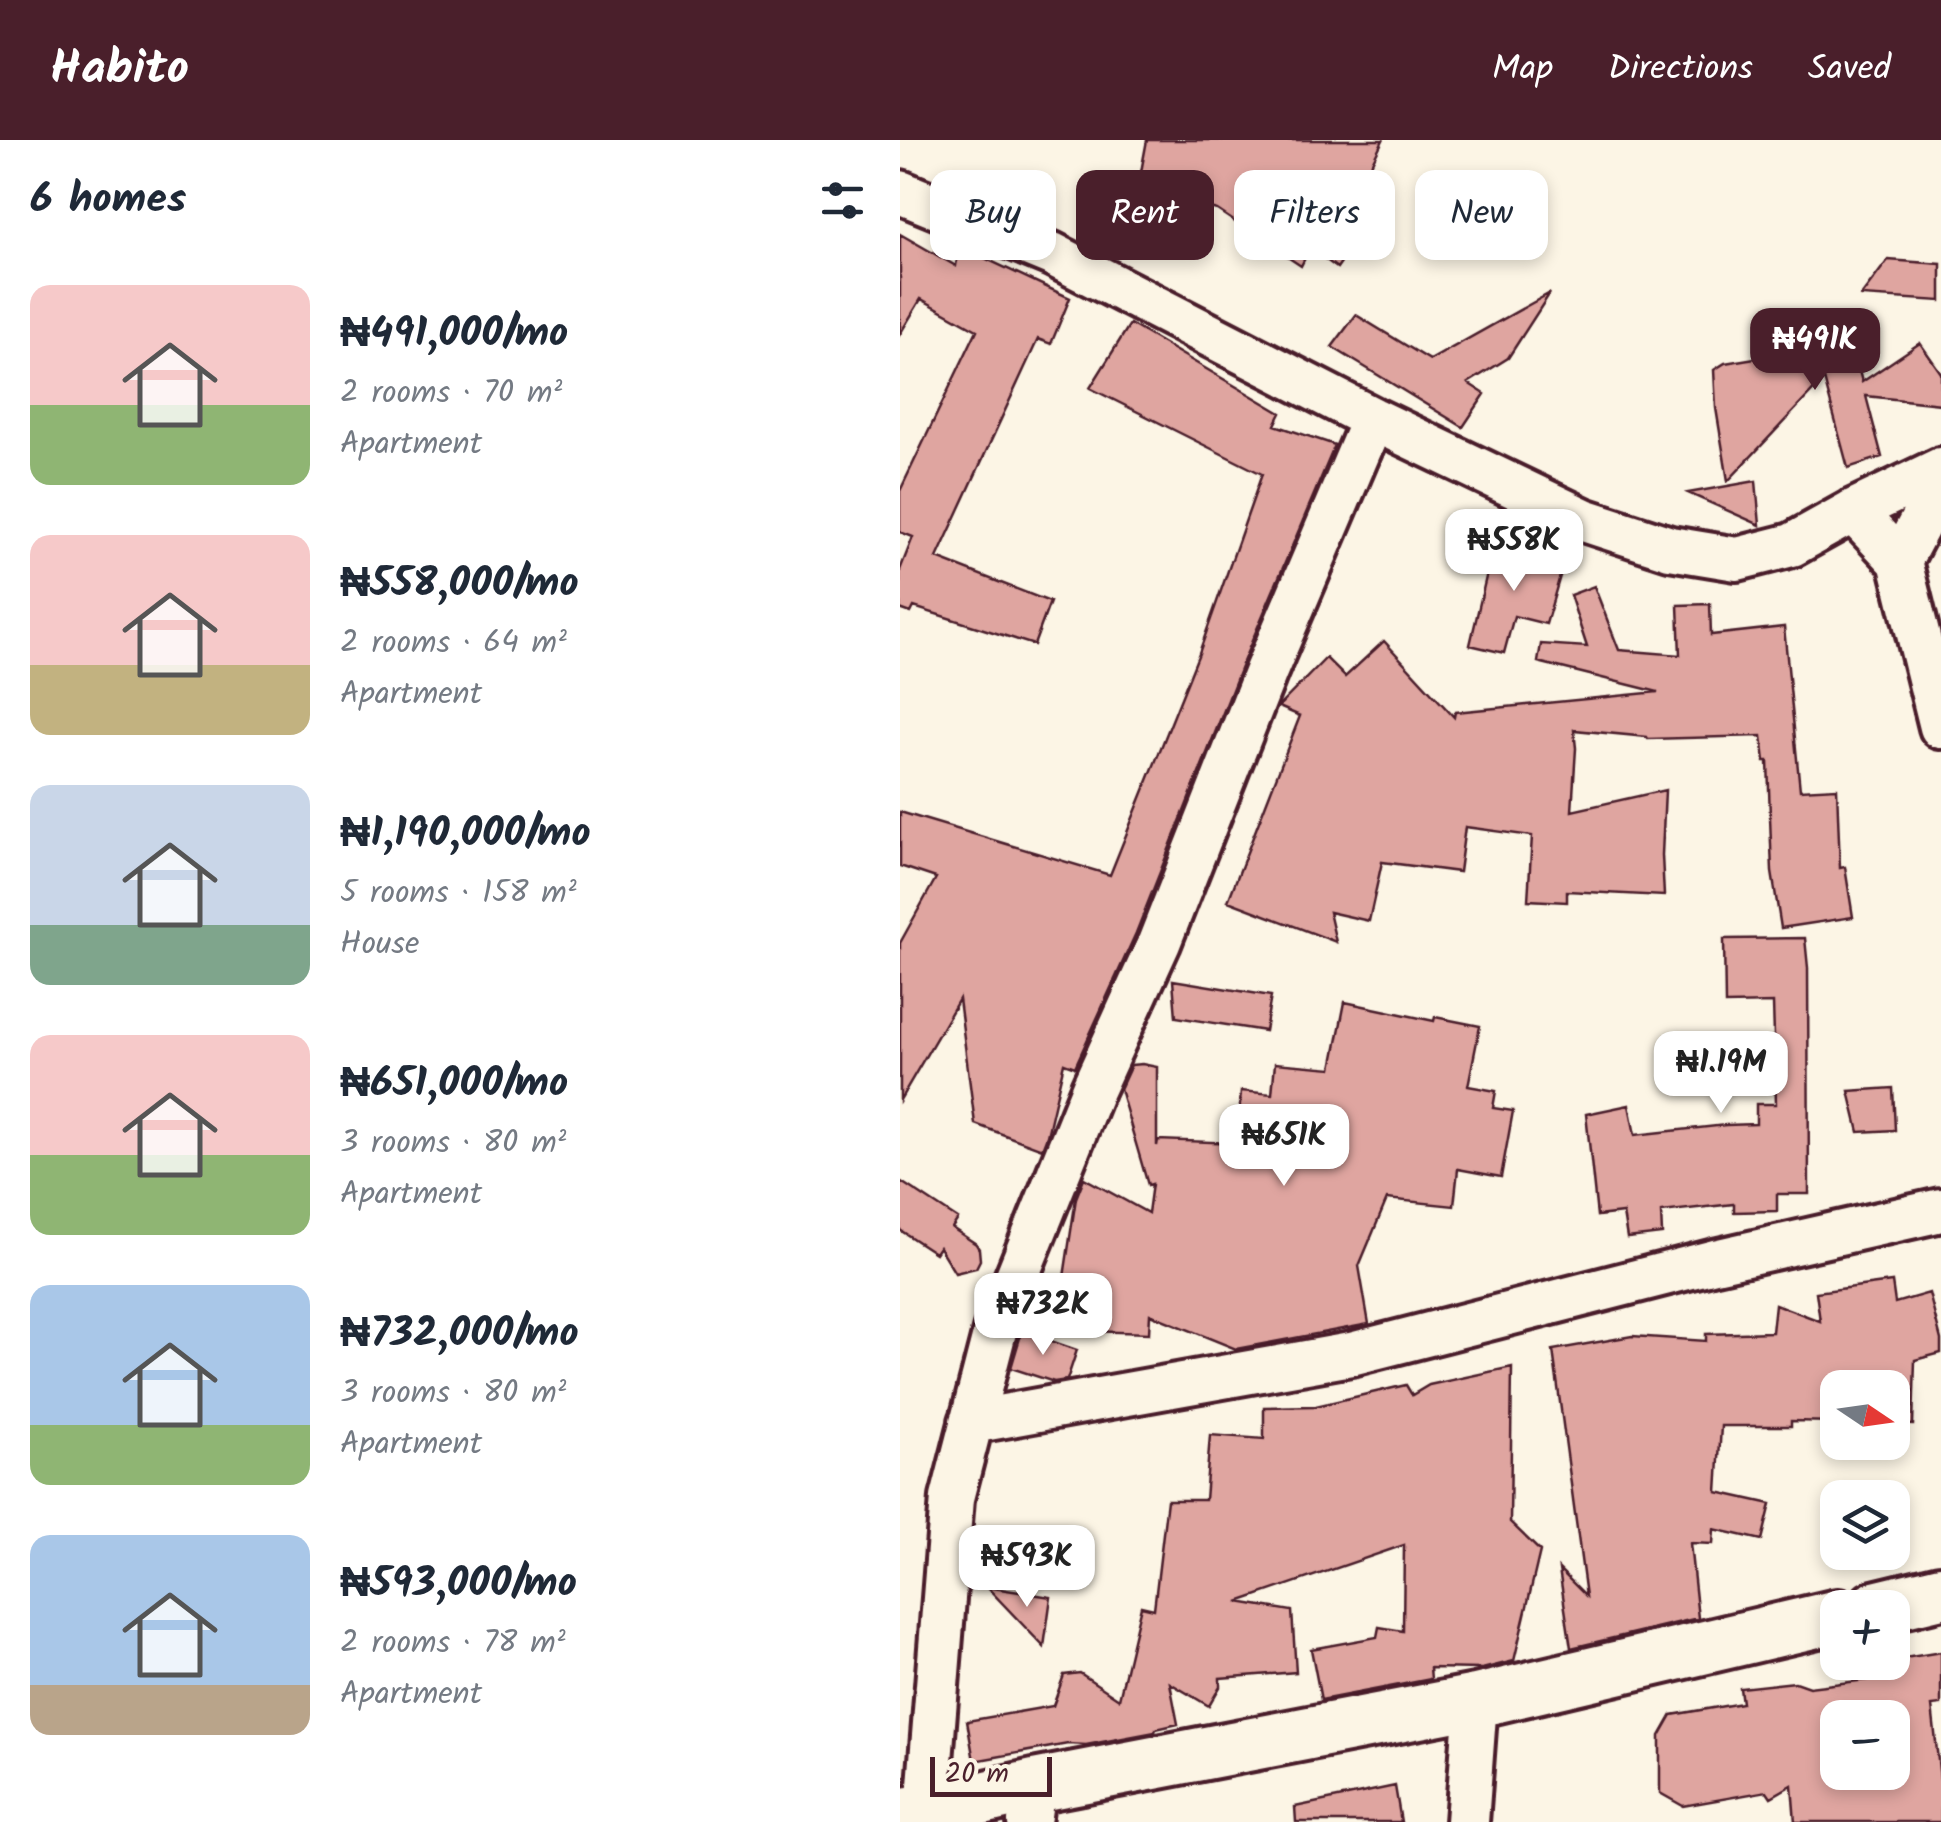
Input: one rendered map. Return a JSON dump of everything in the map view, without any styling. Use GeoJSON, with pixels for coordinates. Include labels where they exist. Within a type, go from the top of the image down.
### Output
{"type":"FeatureCollection","features":[{"type":"Feature","properties":{"kind":"street"},"geometry":{"type":"LineString","coordinates":[[900,192],[1052,254],[1373,418],[1584,520],[1670,548],[1737,559],[1792,544],[1941,469]]}},
{"type":"Feature","properties":{"kind":"street"},"geometry":{"type":"LineString","coordinates":[[1373,418],[1266,671],[1159,943],[1033,1231],[995,1331],[952,1498],[914,1812],[1032,1804],[1820,1620]]}},
{"type":"Feature","properties":{"kind":"street"},"geometry":{"type":"LineString","coordinates":[[1900,560],[1941,484]]}},
{"type":"Feature","properties":{"kind":"street"},"geometry":{"type":"LineString","coordinates":[[1853,511],[1900,560],[1941,727]]}},
{"type":"Feature","properties":{"kind":"street"},"geometry":{"type":"LineString","coordinates":[[971,1422],[1350,1354],[1715,1261],[1941,1210]]}},
{"type":"Feature","properties":{"kind":"street"},"geometry":{"type":"LineString","coordinates":[[1910,1600],[1941,1592]]}},
{"type":"Feature","properties":{"kind":"street"},"geometry":{"type":"LineString","coordinates":[[1467,1822],[1476,1701]]}},
{"type":"Feature","properties":{"kind":"building"},"geometry":{"type":"Polygon","coordinates":[[[1147,140],[1383,140],[1368,170],[1234,170],[1234,221],[1214,209],[1214,170],[1141,170],[1147,140]]]}},
{"type":"Feature","properties":{"kind":"building"},"geometry":{"type":"Polygon","coordinates":[[[900,234],[930,251],[930,260],[946,260],[956,266],[957,260],[989,260],[1070,298],[1051,344],[1038,339],[937,558],[1050,602],[1034,645],[914,607],[911,613],[900,609],[900,570],[913,537],[900,532],[900,491],[977,330],[921,299],[900,334],[900,234]]]}},
{"type":"Feature","properties":{"kind":"building"},"geometry":{"type":"Polygon","coordinates":[[[1326,260],[1343,260],[1337,268],[1326,260]]]}},
{"type":"Feature","properties":{"kind":"building"},"geometry":{"type":"Polygon","coordinates":[[[1888,260],[1941,264],[1941,301],[1861,296],[1888,260]]]}},
{"type":"Feature","properties":{"kind":"building"},"geometry":{"type":"Polygon","coordinates":[[[1550,293],[1508,358],[1468,383],[1485,394],[1463,427],[1332,347],[1356,315],[1430,360],[1550,293]]]}},
{"type":"Feature","properties":{"kind":"building"},"geometry":{"type":"Polygon","coordinates":[[[1845,316],[1852,343],[1859,342],[1853,348],[1862,382],[1920,343],[1941,373],[1941,404],[1866,396],[1882,457],[1848,468],[1824,379],[1728,481],[1714,370],[1725,363],[1815,348],[1809,326],[1845,316]]]}},
{"type":"Feature","properties":{"kind":"building"},"geometry":{"type":"Polygon","coordinates":[[[1130,324],[1281,413],[1275,425],[1335,445],[1243,662],[1136,933],[1075,1067],[1064,1063],[1042,1149],[975,1124],[959,999],[900,1100],[900,943],[936,878],[900,866],[900,812],[1110,875],[1199,653],[1262,474],[1090,388],[1130,324]]]}},
{"type":"Feature","properties":{"kind":"building"},"geometry":{"type":"Polygon","coordinates":[[[1756,481],[1760,525],[1688,493],[1756,481]]]}},
{"type":"Feature","properties":{"kind":"building"},"geometry":{"type":"Polygon","coordinates":[[[1494,543],[1564,562],[1546,624],[1514,616],[1504,653],[1470,645],[1494,543]]]}},
{"type":"Feature","properties":{"kind":"building"},"geometry":{"type":"Polygon","coordinates":[[[1594,586],[1619,650],[1680,655],[1678,605],[1710,604],[1711,635],[1784,627],[1800,790],[1837,788],[1840,868],[1845,867],[1853,917],[1781,928],[1772,872],[1768,761],[1762,736],[1648,739],[1574,730],[1572,811],[1665,790],[1664,896],[1567,891],[1567,902],[1528,900],[1532,836],[1465,827],[1459,872],[1382,862],[1369,921],[1329,912],[1336,942],[1228,901],[1300,716],[1279,707],[1326,658],[1345,677],[1384,641],[1454,717],[1455,712],[1658,692],[1538,662],[1541,644],[1587,647],[1570,595],[1594,586]]]}},
{"type":"Feature","properties":{"kind":"building"},"geometry":{"type":"Polygon","coordinates":[[[1805,938],[1809,1194],[1777,1194],[1777,1211],[1734,1212],[1734,1204],[1661,1212],[1662,1234],[1627,1238],[1623,1213],[1597,1216],[1586,1114],[1629,1105],[1635,1135],[1756,1124],[1756,1104],[1776,1104],[1773,1003],[1725,1004],[1724,939],[1805,938]]]}},
{"type":"Feature","properties":{"kind":"building"},"geometry":{"type":"Polygon","coordinates":[[[1173,980],[1271,996],[1265,1031],[1176,1017],[1173,980]]]}},
{"type":"Feature","properties":{"kind":"building"},"geometry":{"type":"Polygon","coordinates":[[[1345,1002],[1434,1021],[1435,1017],[1480,1026],[1468,1086],[1496,1091],[1493,1108],[1513,1111],[1501,1177],[1458,1169],[1454,1206],[1387,1199],[1359,1266],[1369,1324],[1236,1349],[1150,1314],[1149,1333],[1056,1330],[1076,1198],[1084,1178],[1148,1213],[1152,1184],[1148,1185],[1120,1089],[1131,1065],[1157,1067],[1157,1146],[1158,1140],[1237,1143],[1241,1091],[1272,1094],[1275,1063],[1332,1068],[1345,1002]]]}},
{"type":"Feature","properties":{"kind":"building"},"geometry":{"type":"Polygon","coordinates":[[[1893,1088],[1895,1130],[1859,1132],[1849,1091],[1893,1088]]]}},
{"type":"Feature","properties":{"kind":"building"},"geometry":{"type":"Polygon","coordinates":[[[900,1181],[958,1219],[952,1228],[979,1249],[976,1268],[955,1273],[939,1247],[935,1253],[900,1230],[900,1181]]]}},
{"type":"Feature","properties":{"kind":"building"},"geometry":{"type":"Polygon","coordinates":[[[1892,1282],[1895,1303],[1929,1293],[1941,1353],[1915,1360],[1913,1425],[1910,1370],[1820,1370],[1820,1422],[1791,1421],[1791,1426],[1721,1426],[1717,1492],[1771,1504],[1762,1540],[1714,1529],[1713,1544],[1690,1543],[1698,1618],[1571,1648],[1559,1569],[1586,1596],[1553,1350],[1632,1336],[1706,1341],[1706,1334],[1772,1332],[1775,1304],[1820,1321],[1816,1292],[1892,1282]]]}},
{"type":"Feature","properties":{"kind":"building"},"geometry":{"type":"Polygon","coordinates":[[[1022,1331],[1077,1350],[1067,1380],[1054,1382],[1011,1368],[1022,1331]]]}},
{"type":"Feature","properties":{"kind":"building"},"geometry":{"type":"Polygon","coordinates":[[[1512,1367],[1510,1522],[1540,1551],[1514,1661],[1482,1669],[1430,1668],[1431,1679],[1321,1700],[1311,1649],[1377,1637],[1379,1627],[1403,1631],[1404,1545],[1238,1602],[1292,1611],[1296,1672],[1220,1678],[1220,1687],[1209,1706],[1170,1683],[1178,1724],[1086,1745],[1068,1744],[974,1761],[967,1721],[1053,1706],[1064,1675],[1080,1673],[1119,1699],[1141,1606],[1154,1609],[1167,1500],[1205,1500],[1210,1435],[1264,1439],[1264,1407],[1316,1406],[1406,1385],[1412,1395],[1429,1385],[1512,1367]]]}},
{"type":"Feature","properties":{"kind":"building"},"geometry":{"type":"Polygon","coordinates":[[[987,1587],[1051,1597],[1044,1647],[987,1587]]]}},
{"type":"Feature","properties":{"kind":"building"},"geometry":{"type":"Polygon","coordinates":[[[1941,1652],[1941,1705],[1932,1706],[1941,1822],[1795,1822],[1792,1785],[1771,1797],[1767,1791],[1683,1806],[1660,1793],[1660,1736],[1672,1715],[1742,1703],[1740,1688],[1795,1682],[1809,1687],[1910,1680],[1910,1657],[1941,1652]]]}},
{"type":"Feature","properties":{"kind":"building"},"geometry":{"type":"Polygon","coordinates":[[[1395,1786],[1401,1822],[1296,1822],[1295,1807],[1395,1786]]]}}]}
